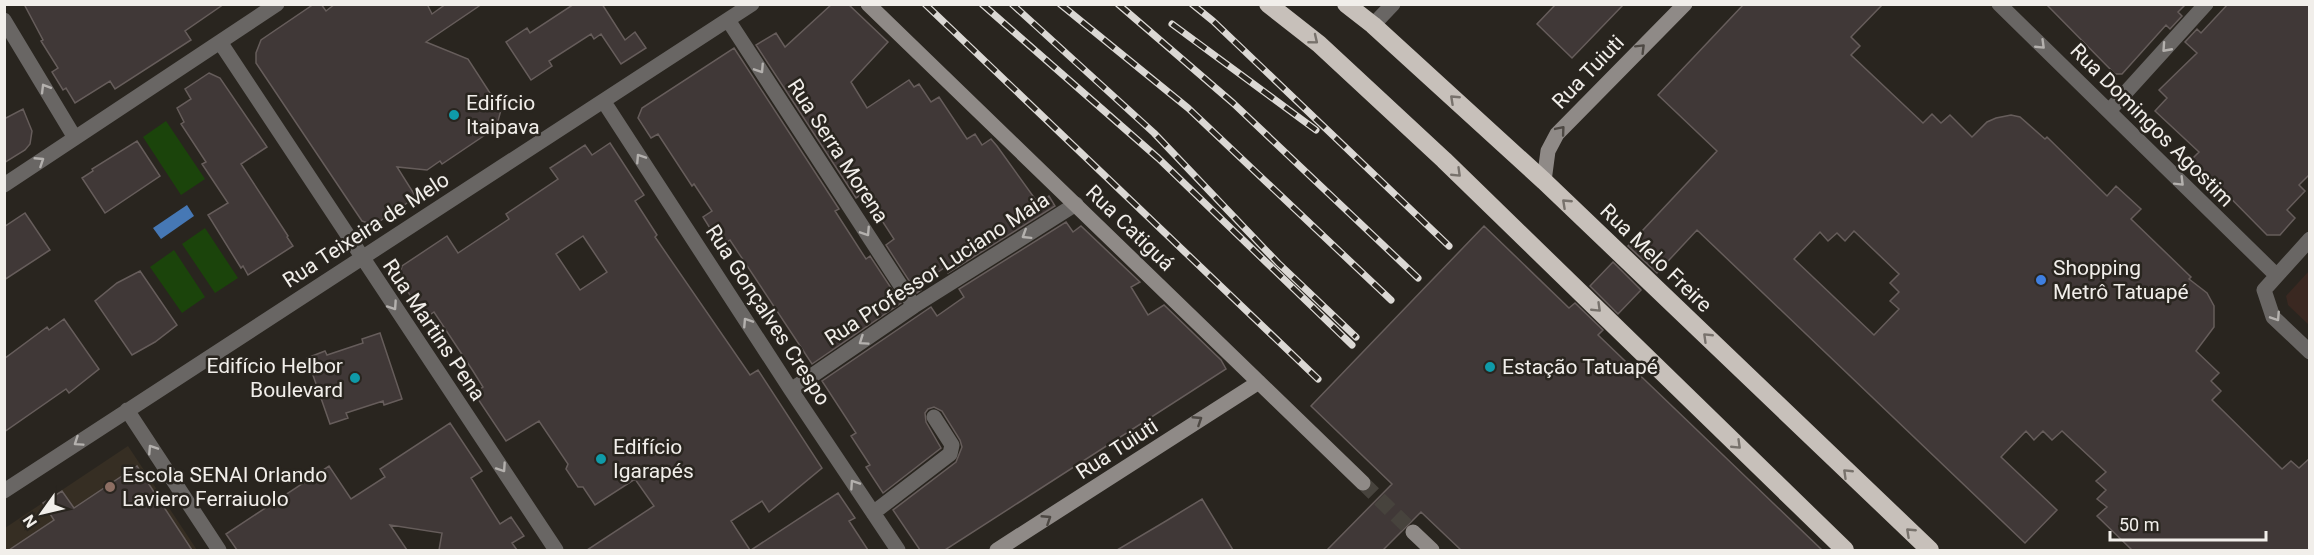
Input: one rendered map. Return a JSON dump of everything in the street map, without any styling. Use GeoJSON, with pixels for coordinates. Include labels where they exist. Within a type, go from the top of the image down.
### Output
{"type":"FeatureCollection","features":[{"type":"Feature","properties":{"kind":"highway"},"geometry":{"type":"LineString","coordinates":[[1268,4],[1319,44],[1444,160],[1845,550]]}},
{"type":"Feature","properties":{"kind":"highway","name":"Rua Melo Freire"},"geometry":{"type":"LineString","coordinates":[[1346,4],[1373,25],[1544,182],[1930,550]]}},
{"type":"Feature","properties":{"kind":"main road","name":"Rua Catiguá"},"geometry":{"type":"LineString","coordinates":[[868,4],[1362,483]]}},
{"type":"Feature","properties":{"kind":"main road","name":"Rua Tuiuti"},"geometry":{"type":"LineString","coordinates":[[1544,182],[1548,152],[1557,134],[1685,4]]}},
{"type":"Feature","properties":{"kind":"main road","name":"Rua Tuiuti"},"geometry":{"type":"LineString","coordinates":[[997,550],[1259,382]]}},
{"type":"Feature","properties":{"kind":"main road"},"geometry":{"type":"LineString","coordinates":[[1413,532],[1432,550]]}},
{"type":"Feature","properties":{"kind":"street"},"geometry":{"type":"LineString","coordinates":[[247,4],[256,18]]}},
{"type":"Feature","properties":{"kind":"street"},"geometry":{"type":"LineString","coordinates":[[4,184],[277,4]]}},
{"type":"Feature","properties":{"kind":"street","name":"Rua Teixeira de Melo"},"geometry":{"type":"LineString","coordinates":[[4,492],[752,4]]}},
{"type":"Feature","properties":{"kind":"street"},"geometry":{"type":"LineString","coordinates":[[1373,25],[1393,4]]}},
{"type":"Feature","properties":{"kind":"street","name":"Rua Domingos Agostim"},"geometry":{"type":"LineString","coordinates":[[1999,4],[2276,275]]}},
{"type":"Feature","properties":{"kind":"street"},"geometry":{"type":"LineString","coordinates":[[2109,111],[2206,4]]}},
{"type":"Feature","properties":{"kind":"street"},"geometry":{"type":"LineString","coordinates":[[4,20],[75,138]]}},
{"type":"Feature","properties":{"kind":"street","name":"Rua Serra Morena"},"geometry":{"type":"LineString","coordinates":[[728,20],[914,306]]}},
{"type":"Feature","properties":{"kind":"street","name":"Rua Martins Pena"},"geometry":{"type":"LineString","coordinates":[[220,42],[556,550]]}},
{"type":"Feature","properties":{"kind":"street","name":"Rua Gonçalves Crespo"},"geometry":{"type":"LineString","coordinates":[[604,102],[898,550]]}},
{"type":"Feature","properties":{"kind":"street","name":"Rua Professor Luciano Maia"},"geometry":{"type":"LineString","coordinates":[[791,390],[914,306],[1076,204]]}},
{"type":"Feature","properties":{"kind":"street"},"geometry":{"type":"LineString","coordinates":[[2310,239],[2264,290],[2273,317],[2310,352]]}},
{"type":"Feature","properties":{"kind":"street"},"geometry":{"type":"LineString","coordinates":[[127,410],[219,550]]}},
{"type":"Feature","properties":{"kind":"street"},"geometry":{"type":"LineString","coordinates":[[873,513],[950,454],[952,445],[934,417]]}},
{"type":"Feature","properties":{"kind":"shaded area"},"geometry":{"type":"Polygon","coordinates":[[[2309,271],[2309,325],[2288,305],[2286,296],[2309,271]]]}},
{"type":"Feature","properties":{"kind":"shaded area","name":"Escola SENAI Orlando Laviero Ferraiuolo"},"geometry":{"type":"Polygon","coordinates":[[[128,446],[197,550],[5,550],[5,528],[128,446]]]}},
{"type":"Feature","properties":{"kind":"green space"},"geometry":{"type":"Polygon","coordinates":[[[166,121],[205,179],[181,195],[143,137],[166,121]]]}},
{"type":"Feature","properties":{"kind":"green space"},"geometry":{"type":"Polygon","coordinates":[[[205,228],[238,278],[215,293],[182,244],[205,228]]]}},
{"type":"Feature","properties":{"kind":"green space"},"geometry":{"type":"Polygon","coordinates":[[[174,250],[205,297],[182,313],[150,267],[174,250]]]}},
{"type":"Feature","properties":{"kind":"water"},"geometry":{"type":"Polygon","coordinates":[[[187,205],[194,216],[161,239],[153,228],[187,205]]]}},
{"type":"Feature","properties":{"kind":"building"},"geometry":{"type":"Polygon","coordinates":[[[24,4],[224,4],[185,31],[191,40],[115,89],[110,81],[75,103],[66,88],[63,90],[52,72],[58,68],[41,41],[43,40],[24,4]]]}},
{"type":"Feature","properties":{"kind":"building"},"geometry":{"type":"Polygon","coordinates":[[[314,4],[321,4],[326,11],[335,4],[427,4],[432,14],[446,4],[482,4],[426,42],[468,59],[501,110],[498,121],[483,131],[485,135],[442,164],[440,161],[427,170],[397,167],[416,197],[374,225],[362,221],[256,63],[256,53],[261,40],[314,4]]]}},
{"type":"Feature","properties":{"kind":"building"},"geometry":{"type":"Polygon","coordinates":[[[574,4],[602,4],[625,40],[635,32],[646,48],[621,64],[601,34],[594,39],[591,34],[549,61],[552,66],[531,80],[506,42],[527,28],[530,33],[574,4]]]}},
{"type":"Feature","properties":{"kind":"building"},"geometry":{"type":"Polygon","coordinates":[[[832,4],[848,4],[888,42],[851,82],[867,108],[909,80],[914,87],[919,84],[931,102],[939,97],[967,139],[975,134],[982,145],[991,139],[1038,203],[1049,196],[1055,206],[948,273],[944,268],[918,286],[921,290],[917,293],[886,245],[894,239],[864,193],[856,198],[756,45],[776,33],[785,47],[832,4]]]}},
{"type":"Feature","properties":{"kind":"building"},"geometry":{"type":"Polygon","coordinates":[[[1556,4],[1624,4],[1572,58],[1537,24],[1556,4]]]}},
{"type":"Feature","properties":{"kind":"building","name":"Shopping Metrô Tatuapé"},"geometry":{"type":"Polygon","coordinates":[[[1744,4],[1883,4],[1851,37],[1860,46],[1851,55],[1923,123],[1932,114],[1941,123],[1950,115],[1972,137],[1987,122],[1996,118],[2011,115],[2020,117],[2045,139],[2047,137],[2107,196],[2116,186],[2141,209],[2131,219],[2191,277],[2189,279],[2207,293],[2214,306],[2214,327],[2196,351],[2219,373],[2211,381],[2221,391],[2212,400],[2282,469],[2291,461],[2299,468],[2310,458],[2310,550],[2132,550],[2097,516],[2107,507],[2097,499],[2106,490],[2096,481],[2106,472],[2062,431],[2052,440],[2043,431],[2034,440],[2026,431],[2001,457],[2057,510],[2025,543],[1697,230],[1657,273],[1628,246],[1717,151],[1658,95],[1744,4]],[[1854,231],[1845,241],[1837,233],[1828,241],[1820,232],[1794,259],[1874,335],[1899,309],[1890,301],[1899,292],[1890,283],[1899,274],[1854,231]]]}},
{"type":"Feature","properties":{"kind":"building"},"geometry":{"type":"Polygon","coordinates":[[[2046,4],[2186,4],[2178,12],[2182,16],[2170,29],[2166,25],[2122,74],[2115,74],[2046,4]]]}},
{"type":"Feature","properties":{"kind":"building"},"geometry":{"type":"Polygon","coordinates":[[[2228,4],[2310,4],[2310,174],[2299,185],[2305,191],[2287,210],[2295,218],[2280,235],[2267,235],[2192,159],[2199,152],[2155,111],[2167,98],[2159,90],[2197,53],[2185,42],[2197,29],[2201,33],[2228,4]]]}},
{"type":"Feature","properties":{"kind":"building"},"geometry":{"type":"Polygon","coordinates":[[[734,48],[839,209],[835,211],[866,259],[870,256],[901,303],[812,364],[730,240],[721,246],[703,217],[712,211],[694,184],[692,186],[658,134],[651,138],[638,118],[642,108],[734,48]]]}},
{"type":"Feature","properties":{"kind":"building"},"geometry":{"type":"Polygon","coordinates":[[[209,73],[220,78],[267,147],[241,164],[293,246],[248,275],[243,266],[241,268],[208,215],[228,203],[202,164],[206,162],[181,124],[184,122],[177,108],[191,99],[185,89],[209,73]]]}},
{"type":"Feature","properties":{"kind":"building"},"geometry":{"type":"Polygon","coordinates":[[[23,109],[32,131],[30,144],[25,150],[4,163],[4,119],[23,109]]]}},
{"type":"Feature","properties":{"kind":"building"},"geometry":{"type":"Polygon","coordinates":[[[137,141],[160,176],[105,213],[82,178],[93,171],[92,169],[137,141]]]}},
{"type":"Feature","properties":{"kind":"building"},"geometry":{"type":"Polygon","coordinates":[[[610,143],[644,195],[635,201],[657,235],[655,237],[750,375],[758,370],[822,468],[769,512],[762,501],[731,521],[750,550],[587,550],[654,506],[635,479],[595,505],[583,487],[578,487],[566,469],[568,464],[539,421],[506,441],[474,393],[483,387],[473,371],[434,312],[425,318],[399,278],[402,266],[447,236],[458,253],[509,219],[506,214],[558,179],[550,168],[585,145],[592,155],[610,143]],[[583,236],[556,254],[580,290],[607,272],[583,236]]]}},
{"type":"Feature","properties":{"kind":"building"},"geometry":{"type":"Polygon","coordinates":[[[25,213],[50,250],[4,280],[4,227],[25,213]]]}},
{"type":"Feature","properties":{"kind":"building"},"geometry":{"type":"Polygon","coordinates":[[[1066,222],[1073,232],[1081,226],[1140,282],[1131,287],[1148,315],[1164,305],[1221,360],[1226,369],[945,550],[920,550],[893,510],[956,462],[962,447],[960,440],[942,411],[934,407],[928,409],[925,413],[926,422],[941,448],[883,493],[866,467],[870,465],[851,436],[856,433],[822,381],[931,307],[937,316],[964,297],[959,289],[1066,222]]]}},
{"type":"Feature","properties":{"kind":"building","name":"Estação Tatuapé"},"geometry":{"type":"Polygon","coordinates":[[[1484,226],[1569,308],[1575,303],[1603,330],[1598,335],[1822,550],[1461,550],[1421,512],[1383,550],[1327,550],[1392,484],[1311,406],[1484,226]]]}},
{"type":"Feature","properties":{"kind":"building"},"geometry":{"type":"Polygon","coordinates":[[[1613,262],[1641,290],[1618,314],[1590,286],[1613,262]]]}},
{"type":"Feature","properties":{"kind":"building"},"geometry":{"type":"Polygon","coordinates":[[[140,271],[177,325],[155,342],[132,355],[95,301],[117,283],[140,271]]]}},
{"type":"Feature","properties":{"kind":"building"},"geometry":{"type":"Polygon","coordinates":[[[64,319],[99,369],[69,393],[66,389],[4,432],[4,359],[47,327],[49,330],[64,319]]]}},
{"type":"Feature","properties":{"kind":"building","name":"Edifício Helbor Boulevard"},"geometry":{"type":"Polygon","coordinates":[[[380,333],[402,399],[384,405],[383,401],[346,413],[348,418],[330,424],[307,358],[325,351],[327,355],[363,343],[362,339],[380,333]]]}},
{"type":"Feature","properties":{"kind":"building"},"geometry":{"type":"Polygon","coordinates":[[[450,423],[482,471],[471,478],[500,524],[511,517],[524,536],[512,543],[517,550],[439,550],[442,533],[390,525],[407,550],[237,550],[226,534],[329,466],[351,499],[385,477],[380,469],[450,423]]]}},
{"type":"Feature","properties":{"kind":"building","name":"Escola SENAI Orlando Laviero Ferraiuolo"},"geometry":{"type":"Polygon","coordinates":[[[137,466],[192,550],[9,550],[54,520],[43,503],[62,491],[74,508],[137,466]]]}},
{"type":"Feature","properties":{"kind":"building"},"geometry":{"type":"Polygon","coordinates":[[[838,493],[855,518],[849,521],[868,550],[751,550],[838,493]]]}},
{"type":"Feature","properties":{"kind":"building"},"geometry":{"type":"Polygon","coordinates":[[[1202,499],[1233,550],[1117,550],[1166,521],[1202,499]]]}},
{"type":"Feature","properties":{"kind":"tunnel"},"geometry":{"type":"LineString","coordinates":[[1363,483],[1413,532]]}},
{"type":"Feature","properties":{"kind":"railway"},"geometry":{"type":"LineString","coordinates":[[925,4],[1318,379]]}},
{"type":"Feature","properties":{"kind":"railway"},"geometry":{"type":"LineString","coordinates":[[982,4],[1158,158],[1352,345]]}},
{"type":"Feature","properties":{"kind":"railway"},"geometry":{"type":"LineString","coordinates":[[1012,4],[1154,133],[1278,263],[1356,337]]}},
{"type":"Feature","properties":{"kind":"railway"},"geometry":{"type":"LineString","coordinates":[[1060,4],[1188,108],[1391,300]]}},
{"type":"Feature","properties":{"kind":"railway"},"geometry":{"type":"LineString","coordinates":[[1118,4],[1233,103],[1418,278]]}},
{"type":"Feature","properties":{"kind":"railway"},"geometry":{"type":"LineString","coordinates":[[1192,4],[1213,21],[1449,246]]}},
{"type":"Feature","properties":{"kind":"railway"},"geometry":{"type":"LineString","coordinates":[[1172,24],[1316,130]]}},
{"type":"Feature","properties":{"kind":"place","name":"Edifício Itaipava"},"geometry":{"type":"Point","coordinates":[454,115]}},
{"type":"Feature","properties":{"kind":"place","name":"Shopping Metrô Tatuapé"},"geometry":{"type":"Point","coordinates":[2041,280]}},
{"type":"Feature","properties":{"kind":"place","name":"Estação Tatuapé"},"geometry":{"type":"Point","coordinates":[1490,367]}},
{"type":"Feature","properties":{"kind":"place","name":"Edifício Helbor Boulevard"},"geometry":{"type":"Point","coordinates":[355,378]}},
{"type":"Feature","properties":{"kind":"place","name":"Edifício Igarapés"},"geometry":{"type":"Point","coordinates":[601,459]}},
{"type":"Feature","properties":{"kind":"place","name":"Escola SENAI Orlando Laviero Ferraiuolo"},"geometry":{"type":"Point","coordinates":[110,487]}}]}
